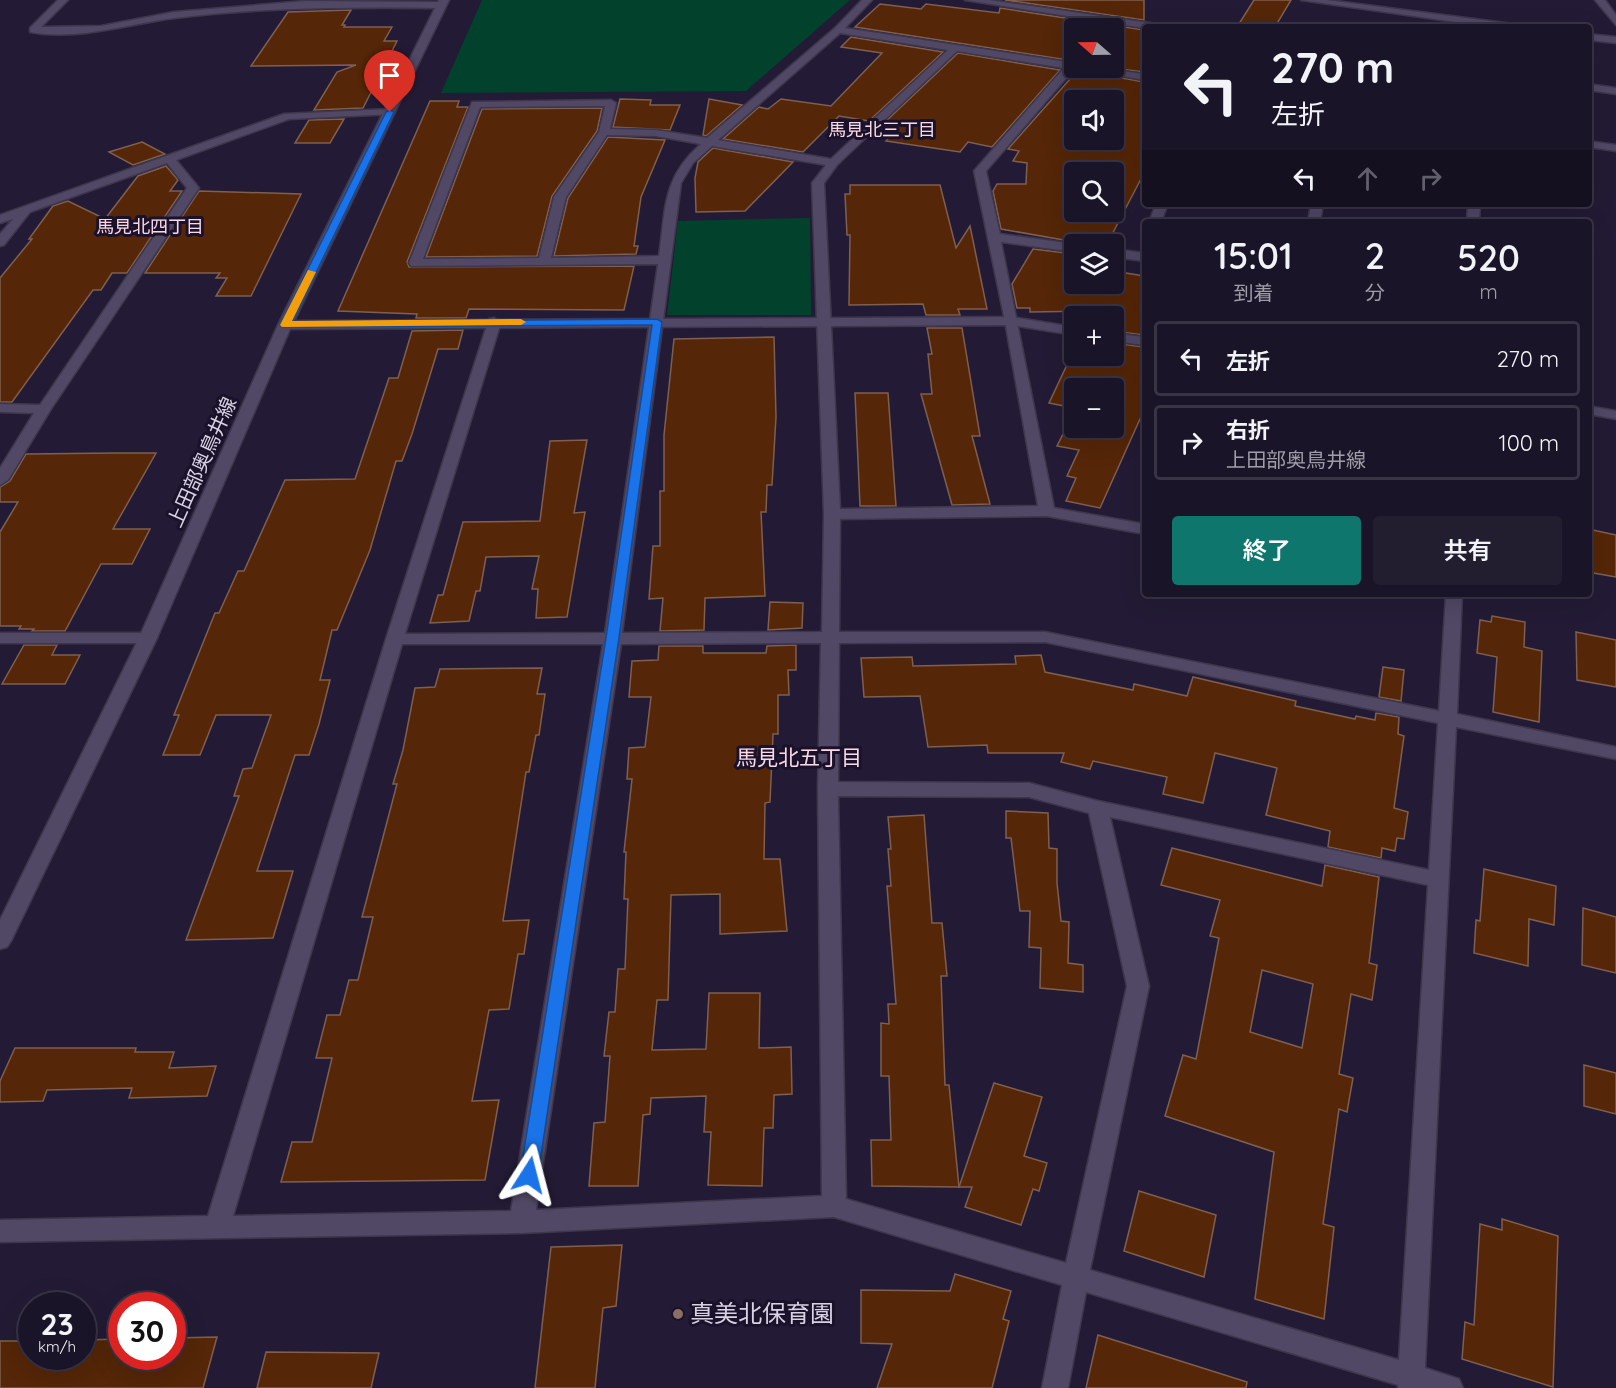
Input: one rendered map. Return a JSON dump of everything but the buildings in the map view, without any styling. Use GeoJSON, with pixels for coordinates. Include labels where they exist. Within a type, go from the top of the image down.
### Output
{"type":"FeatureCollection","features":[{"type":"Feature","properties":{"kind":"street"},"geometry":{"type":"LineString","coordinates":[[63,0],[33,30],[101,29],[174,15],[307,2],[443,2]]}},
{"type":"Feature","properties":{"kind":"street"},"geometry":{"type":"LineString","coordinates":[[174,15],[186,0]]}},
{"type":"Feature","properties":{"kind":"street"},"geometry":{"type":"LineString","coordinates":[[522,1222],[613,638],[675,183],[688,161],[838,30],[867,0]]}},
{"type":"Feature","properties":{"kind":"street"},"geometry":{"type":"LineString","coordinates":[[970,0],[1002,2],[1142,25]]}},
{"type":"Feature","properties":{"kind":"street"},"geometry":{"type":"LineString","coordinates":[[1306,0],[1490,24]]}},
{"type":"Feature","properties":{"kind":"street"},"geometry":{"type":"LineString","coordinates":[[1388,11],[1392,0]]}},
{"type":"Feature","properties":{"kind":"street"},"geometry":{"type":"LineString","coordinates":[[1600,0],[1616,22]]}},
{"type":"Feature","properties":{"kind":"street","name":"上田部奥鳥井線"},"geometry":{"type":"LineString","coordinates":[[0,941],[148,638],[285,325],[443,2]]}},
{"type":"Feature","properties":{"kind":"street"},"geometry":{"type":"LineString","coordinates":[[838,30],[1064,64]]}},
{"type":"Feature","properties":{"kind":"street"},"geometry":{"type":"LineString","coordinates":[[1592,37],[1616,40]]}},
{"type":"Feature","properties":{"kind":"street"},"geometry":{"type":"LineString","coordinates":[[834,1206],[828,789],[831,514],[818,183],[833,163],[955,48]]}},
{"type":"Feature","properties":{"kind":"street"},"geometry":{"type":"LineString","coordinates":[[1124,74],[1142,77]]}},
{"type":"Feature","properties":{"kind":"street"},"geometry":{"type":"LineString","coordinates":[[1047,511],[1012,321],[980,171],[1065,78]]}},
{"type":"Feature","properties":{"kind":"street"},"geometry":{"type":"LineString","coordinates":[[1592,88],[1616,91]]}},
{"type":"Feature","properties":{"kind":"street"},"geometry":{"type":"LineString","coordinates":[[544,262],[560,197],[604,132],[611,103],[476,104],[415,263],[544,262],[666,260]]}},
{"type":"Feature","properties":{"kind":"street"},"geometry":{"type":"LineString","coordinates":[[0,219],[288,116],[390,112]]}},
{"type":"Feature","properties":{"kind":"street"},"geometry":{"type":"LineString","coordinates":[[604,132],[656,133],[833,163]]}},
{"type":"Feature","properties":{"kind":"street"},"geometry":{"type":"LineString","coordinates":[[1592,145],[1616,148]]}},
{"type":"Feature","properties":{"kind":"street"},"geometry":{"type":"LineString","coordinates":[[0,480],[44,409],[194,188],[170,159]]}},
{"type":"Feature","properties":{"kind":"street"},"geometry":{"type":"LineString","coordinates":[[0,242],[25,211]]}},
{"type":"Feature","properties":{"kind":"street"},"geometry":{"type":"LineString","coordinates":[[993,237],[1064,247]]}},
{"type":"Feature","properties":{"kind":"street"},"geometry":{"type":"LineString","coordinates":[[1124,254],[1142,255]]}},
{"type":"Feature","properties":{"kind":"street"},"geometry":{"type":"LineString","coordinates":[[285,325],[494,322],[1012,321],[1064,329]]}},
{"type":"Feature","properties":{"kind":"street"},"geometry":{"type":"LineString","coordinates":[[217,1227],[395,639],[494,322]]}},
{"type":"Feature","properties":{"kind":"street"},"geometry":{"type":"LineString","coordinates":[[1124,338],[1142,341]]}},
{"type":"Feature","properties":{"kind":"street"},"geometry":{"type":"LineString","coordinates":[[0,408],[44,409]]}},
{"type":"Feature","properties":{"kind":"street"},"geometry":{"type":"LineString","coordinates":[[1592,411],[1616,415]]}},
{"type":"Feature","properties":{"kind":"street"},"geometry":{"type":"LineString","coordinates":[[831,514],[1047,511],[1142,529]]}},
{"type":"Feature","properties":{"kind":"street"},"geometry":{"type":"LineString","coordinates":[[1411,1382],[1454,597]]}},
{"type":"Feature","properties":{"kind":"street"},"geometry":{"type":"LineString","coordinates":[[395,639],[1045,637],[1616,753]]}},
{"type":"Feature","properties":{"kind":"street"},"geometry":{"type":"LineString","coordinates":[[0,638],[148,638]]}},
{"type":"Feature","properties":{"kind":"street"},"geometry":{"type":"LineString","coordinates":[[828,789],[1029,790],[1098,808],[1439,880]]}},
{"type":"Feature","properties":{"kind":"street"},"geometry":{"type":"LineString","coordinates":[[1055,1388],[1076,1276],[1138,986],[1098,808]]}},
{"type":"Feature","properties":{"kind":"street"},"geometry":{"type":"LineString","coordinates":[[0,1231],[522,1222],[834,1206],[1076,1276],[1411,1382],[1450,1388]]}},
{"type":"Feature","properties":{"kind":"green space"},"geometry":{"type":"Polygon","coordinates":[[[482,0],[850,0],[746,91],[441,93],[482,0]]]}},
{"type":"Feature","properties":{"kind":"green space"},"geometry":{"type":"Polygon","coordinates":[[[810,218],[811,315],[667,315],[678,221],[810,218]]]}},
{"type":"Feature","properties":{"kind":"slow traffic"},"geometry":{"type":"LineString","coordinates":[[311,272],[285,325],[521,322]]}},
{"type":"Feature","properties":{"kind":"place","name":"真美北保育園"},"geometry":{"type":"Point","coordinates":[678,1314]}},
{"type":"Feature","properties":{"kind":"district","name":"馬見北三丁目"},"geometry":{"type":"Point","coordinates":[882,130]}},
{"type":"Feature","properties":{"kind":"district","name":"馬見北四丁目"},"geometry":{"type":"Point","coordinates":[150,227]}},
{"type":"Feature","properties":{"kind":"district","name":"馬見北五丁目"},"geometry":{"type":"Point","coordinates":[799,758]}},
{"type":"Feature","properties":{"kind":"route"},"geometry":{"type":"LineString","coordinates":[[390,112],[285,325],[657,322],[613,638],[529,1175]]}}]}
